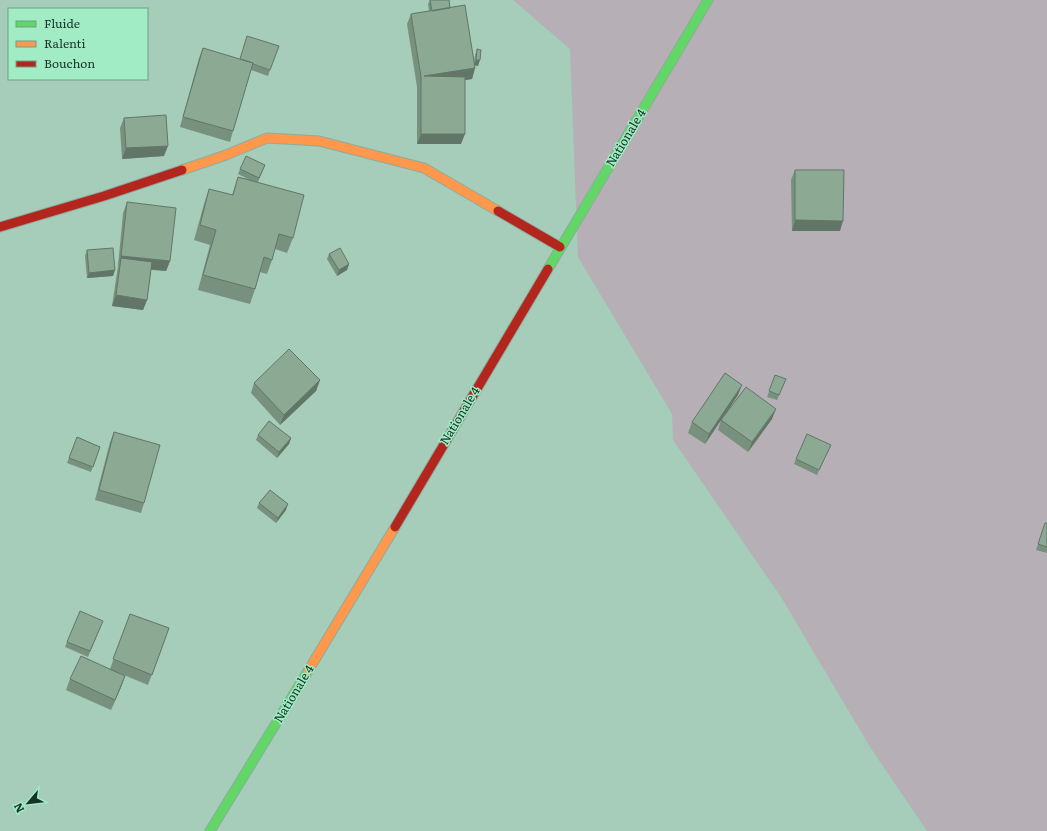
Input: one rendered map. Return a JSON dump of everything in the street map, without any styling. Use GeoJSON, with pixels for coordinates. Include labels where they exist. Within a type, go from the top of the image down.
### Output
{"type":"FeatureCollection","features":[{"type":"Feature","properties":{"kind":"main road","name":"Nationale 4"},"geometry":{"type":"LineString","coordinates":[[210,831],[348,606],[708,0]]}},
{"type":"Feature","properties":{"kind":"main road"},"geometry":{"type":"LineString","coordinates":[[0,227],[104,196],[226,155],[267,138],[319,141],[424,168],[560,247]]}},
{"type":"Feature","properties":{"kind":"shaded area"},"geometry":{"type":"Polygon","coordinates":[[[513,0],[1047,0],[1047,831],[927,831],[870,747],[781,597],[673,440],[672,414],[578,257],[570,49],[513,0]]]}},
{"type":"Feature","properties":{"kind":"building"},"geometry":{"type":"Polygon","coordinates":[[[430,0],[449,0],[450,8],[432,11],[430,0]]]}},
{"type":"Feature","properties":{"kind":"building"},"geometry":{"type":"Polygon","coordinates":[[[465,5],[475,68],[424,76],[465,77],[465,134],[421,134],[421,77],[411,14],[465,5]]]}},
{"type":"Feature","properties":{"kind":"building"},"geometry":{"type":"Polygon","coordinates":[[[247,36],[279,46],[270,70],[240,59],[247,36]]]}},
{"type":"Feature","properties":{"kind":"building"},"geometry":{"type":"Polygon","coordinates":[[[203,48],[253,63],[233,131],[183,117],[203,48]]]}},
{"type":"Feature","properties":{"kind":"building"},"geometry":{"type":"Polygon","coordinates":[[[477,49],[481,50],[480,60],[476,60],[477,49]]]}},
{"type":"Feature","properties":{"kind":"building"},"geometry":{"type":"Polygon","coordinates":[[[166,115],[168,146],[126,148],[124,118],[166,115]]]}},
{"type":"Feature","properties":{"kind":"building"},"geometry":{"type":"Polygon","coordinates":[[[246,156],[265,165],[259,178],[240,169],[246,156]]]}},
{"type":"Feature","properties":{"kind":"building"},"geometry":{"type":"Polygon","coordinates":[[[795,170],[844,170],[843,221],[795,220],[795,170]]]}},
{"type":"Feature","properties":{"kind":"building"},"geometry":{"type":"Polygon","coordinates":[[[238,177],[304,195],[293,238],[279,234],[272,260],[264,257],[255,289],[203,275],[216,230],[200,225],[209,189],[233,195],[238,177]]]}},
{"type":"Feature","properties":{"kind":"building"},"geometry":{"type":"Polygon","coordinates":[[[127,202],[176,208],[170,261],[121,256],[127,202]]]}},
{"type":"Feature","properties":{"kind":"building"},"geometry":{"type":"Polygon","coordinates":[[[113,248],[115,270],[89,273],[87,250],[113,248]]]}},
{"type":"Feature","properties":{"kind":"building"},"geometry":{"type":"Polygon","coordinates":[[[340,248],[349,264],[339,270],[329,254],[340,248]]]}},
{"type":"Feature","properties":{"kind":"building"},"geometry":{"type":"Polygon","coordinates":[[[121,258],[152,262],[147,300],[116,295],[121,258]]]}},
{"type":"Feature","properties":{"kind":"building"},"geometry":{"type":"Polygon","coordinates":[[[289,349],[320,380],[284,415],[254,383],[289,349]]]}},
{"type":"Feature","properties":{"kind":"building"},"geometry":{"type":"Polygon","coordinates":[[[725,373],[742,385],[709,434],[692,422],[725,373]]]}},
{"type":"Feature","properties":{"kind":"building"},"geometry":{"type":"Polygon","coordinates":[[[775,375],[786,379],[779,395],[769,391],[775,375]]]}},
{"type":"Feature","properties":{"kind":"building"},"geometry":{"type":"Polygon","coordinates":[[[746,387],[776,409],[752,442],[721,420],[746,387]]]}},
{"type":"Feature","properties":{"kind":"building"},"geometry":{"type":"Polygon","coordinates":[[[269,421],[291,438],[279,452],[258,435],[269,421]]]}},
{"type":"Feature","properties":{"kind":"building"},"geometry":{"type":"Polygon","coordinates":[[[114,432],[160,445],[144,503],[99,490],[114,432]]]}},
{"type":"Feature","properties":{"kind":"building"},"geometry":{"type":"Polygon","coordinates":[[[807,434],[831,445],[819,470],[796,459],[807,434]]]}},
{"type":"Feature","properties":{"kind":"building"},"geometry":{"type":"Polygon","coordinates":[[[77,437],[100,447],[93,467],[69,458],[77,437]]]}},
{"type":"Feature","properties":{"kind":"building"},"geometry":{"type":"Polygon","coordinates":[[[270,490],[288,504],[278,518],[259,503],[270,490]]]}},
{"type":"Feature","properties":{"kind":"building"},"geometry":{"type":"Polygon","coordinates":[[[1045,523],[1047,523],[1047,547],[1038,544],[1045,523]]]}},
{"type":"Feature","properties":{"kind":"building"},"geometry":{"type":"Polygon","coordinates":[[[80,611],[103,621],[90,651],[67,642],[80,611]]]}},
{"type":"Feature","properties":{"kind":"building"},"geometry":{"type":"Polygon","coordinates":[[[130,614],[169,628],[152,675],[113,659],[130,614]]]}},
{"type":"Feature","properties":{"kind":"building"},"geometry":{"type":"Polygon","coordinates":[[[81,656],[125,676],[115,700],[70,679],[81,656]]]}},
{"type":"Feature","properties":{"kind":"traffic: fast"},"geometry":{"type":"LineString","coordinates":[[548,269],[708,0]]}},
{"type":"Feature","properties":{"kind":"traffic: fast"},"geometry":{"type":"LineString","coordinates":[[210,831],[308,671]]}},
{"type":"Feature","properties":{"kind":"traffic: slow"},"geometry":{"type":"LineString","coordinates":[[182,170],[226,155],[267,138],[319,141],[424,168],[498,211]]}},
{"type":"Feature","properties":{"kind":"traffic: slow"},"geometry":{"type":"LineString","coordinates":[[308,671],[395,527]]}},
{"type":"Feature","properties":{"kind":"traffic: jam"},"geometry":{"type":"LineString","coordinates":[[0,227],[104,196],[182,170]]}},
{"type":"Feature","properties":{"kind":"traffic: jam"},"geometry":{"type":"LineString","coordinates":[[498,211],[560,247]]}},
{"type":"Feature","properties":{"kind":"traffic: jam"},"geometry":{"type":"LineString","coordinates":[[395,527],[548,269]]}}]}
